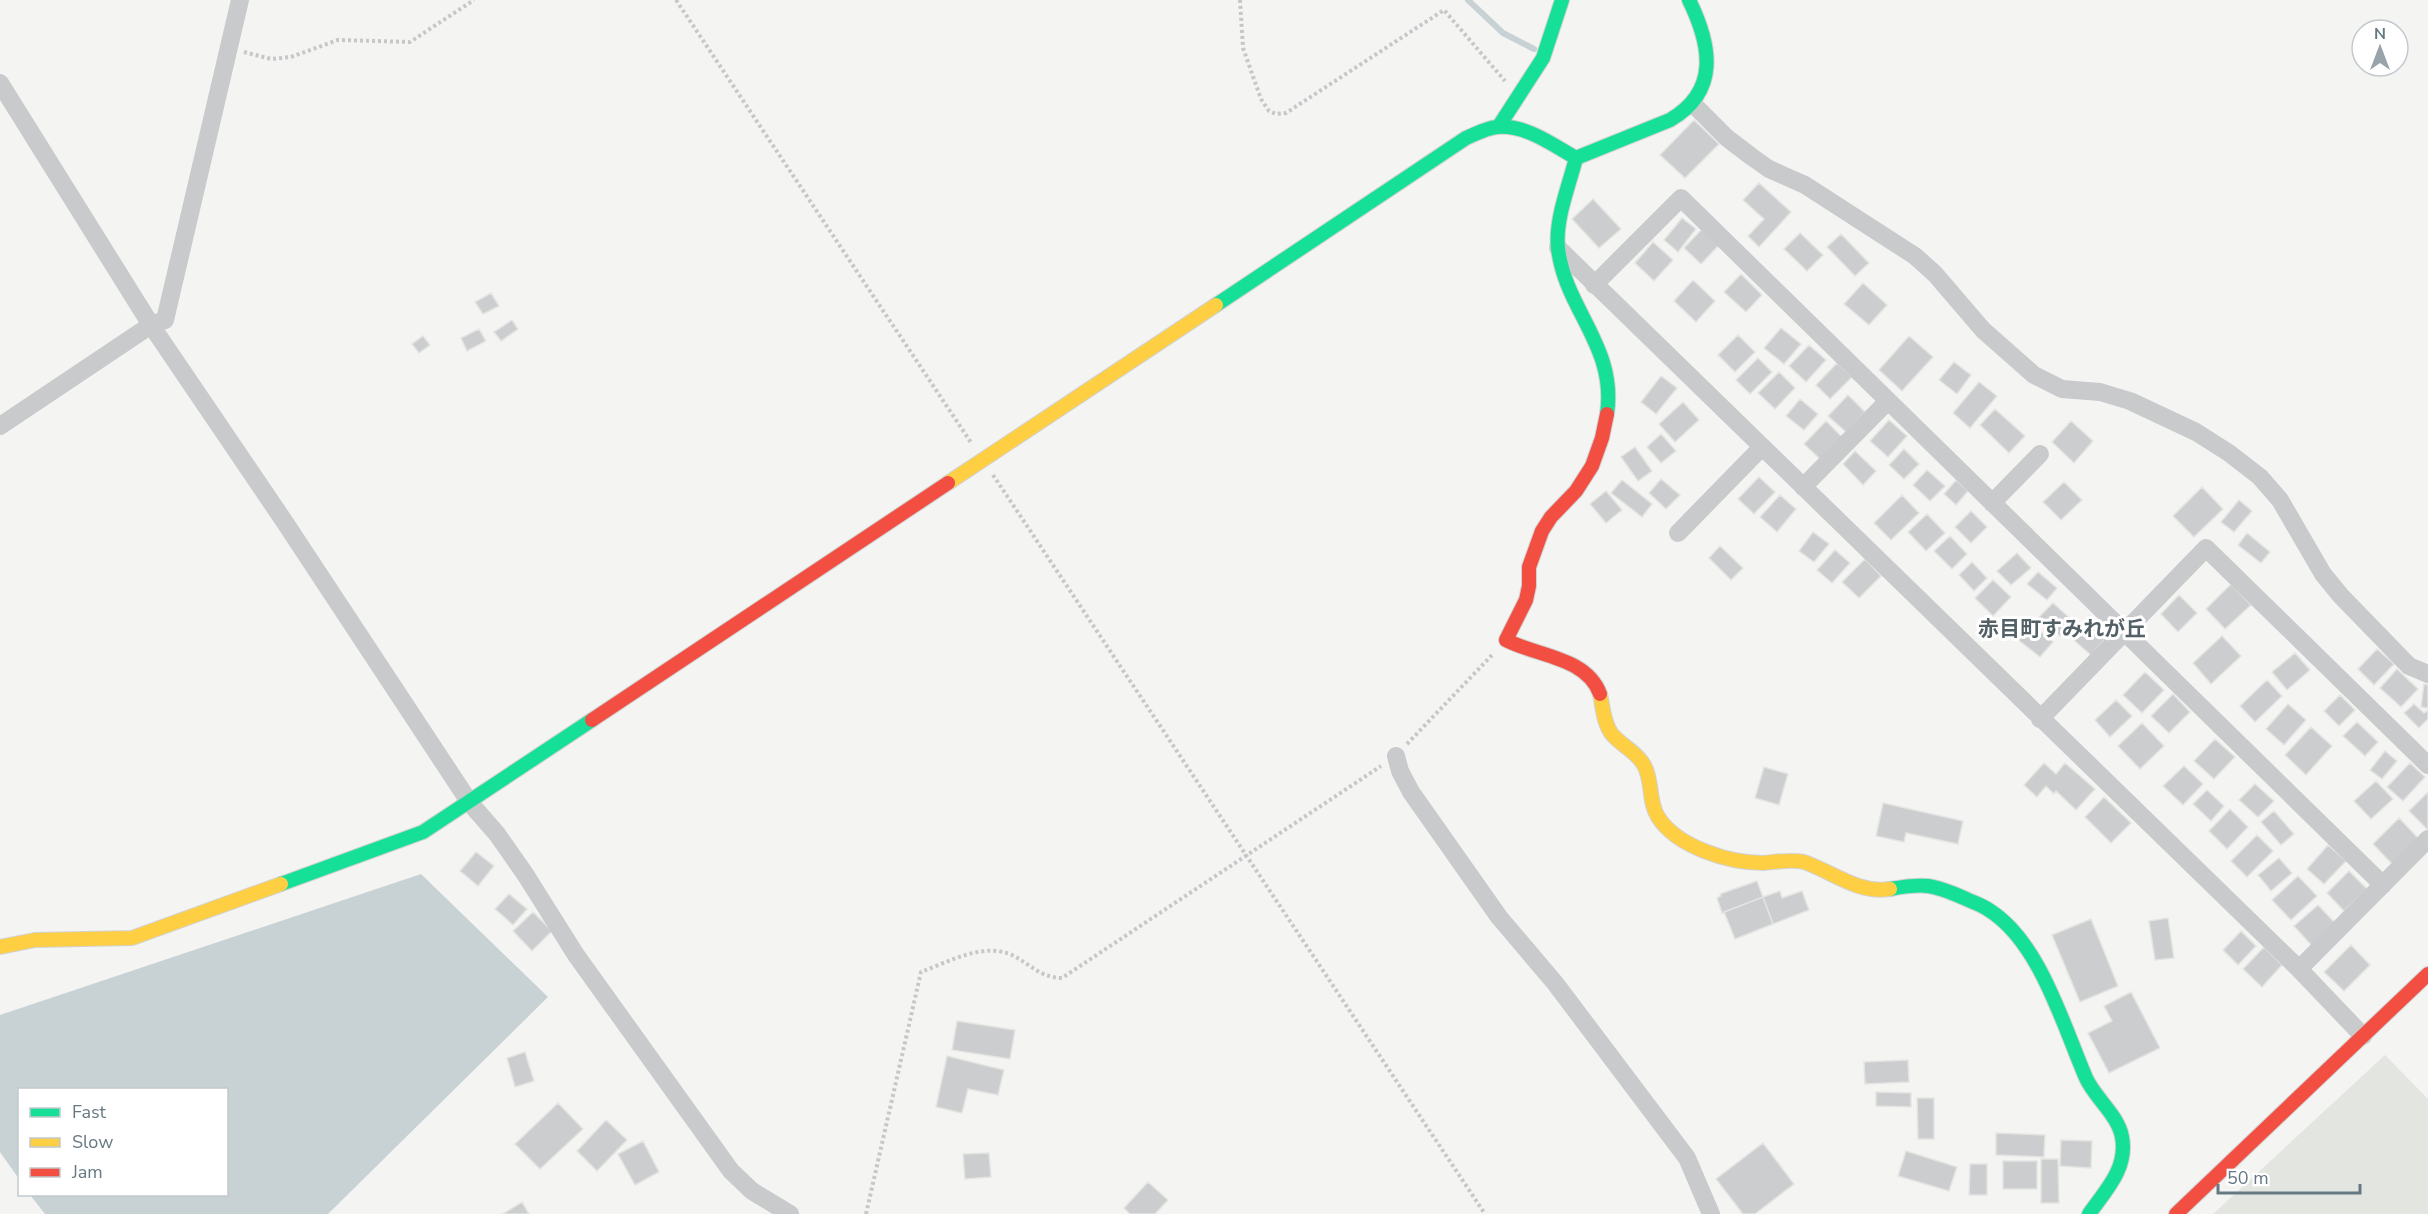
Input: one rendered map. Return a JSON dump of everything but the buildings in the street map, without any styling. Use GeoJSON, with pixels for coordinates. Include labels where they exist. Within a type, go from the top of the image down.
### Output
{"type":"FeatureCollection","features":[{"type":"Feature","properties":{"kind":"street"},"geometry":{"type":"LineString","coordinates":[[0,426],[151,325],[165,320],[240,0]]}},
{"type":"Feature","properties":{"kind":"street"},"geometry":{"type":"LineString","coordinates":[[1499,126],[1543,58],[1562,0]]}},
{"type":"Feature","properties":{"kind":"street"},"geometry":{"type":"LineString","coordinates":[[1576,158],[1672,120],[1693,104],[1707,69],[1707,40],[1689,0]]}},
{"type":"Feature","properties":{"kind":"street"},"geometry":{"type":"LineString","coordinates":[[0,82],[151,325],[470,802],[497,834],[525,874],[576,955],[731,1171],[752,1191],[790,1214]]}},
{"type":"Feature","properties":{"kind":"street"},"geometry":{"type":"LineString","coordinates":[[1693,104],[1727,138],[1752,158],[1769,169],[1805,185],[1916,256],[1935,274],[1983,330],[2034,375],[2062,388],[2100,392],[2130,401],[2196,432],[2229,453],[2260,477],[2276,495],[2323,574],[2341,596],[2409,666],[2428,674]]}},
{"type":"Feature","properties":{"kind":"street"},"geometry":{"type":"LineString","coordinates":[[0,947],[35,940],[132,938],[423,832],[1466,138],[1499,126],[1541,138],[1576,158]]}},
{"type":"Feature","properties":{"kind":"street"},"geometry":{"type":"LineString","coordinates":[[1576,158],[1558,235],[1558,248],[1574,299],[1603,357],[1609,410],[1599,450],[1587,473],[1576,491],[1548,521],[1528,571],[1529,585],[1522,609],[1506,640],[1521,649],[1573,665],[1593,680],[1602,697],[1607,728],[1637,755],[1648,772],[1649,799],[1658,817],[1691,845],[1714,856],[1743,863],[1803,862],[1861,888],[1883,890],[1918,884],[1937,886],[1978,903],[2004,921],[2035,958],[2088,1082],[2114,1120],[2121,1136],[2122,1160],[2119,1172],[2090,1214]]}},
{"type":"Feature","properties":{"kind":"street"},"geometry":{"type":"LineString","coordinates":[[1594,285],[1681,198],[2383,885]]}},
{"type":"Feature","properties":{"kind":"street"},"geometry":{"type":"LineString","coordinates":[[1558,248],[2299,969],[2363,1036]]}},
{"type":"Feature","properties":{"kind":"street"},"geometry":{"type":"LineString","coordinates":[[1803,487],[1887,402]]}},
{"type":"Feature","properties":{"kind":"street"},"geometry":{"type":"LineString","coordinates":[[1678,533],[1762,447]]}},
{"type":"Feature","properties":{"kind":"street"},"geometry":{"type":"LineString","coordinates":[[1992,503],[2040,454]]}},
{"type":"Feature","properties":{"kind":"street"},"geometry":{"type":"LineString","coordinates":[[2040,719],[2206,548],[2428,765]]}},
{"type":"Feature","properties":{"kind":"street"},"geometry":{"type":"LineString","coordinates":[[1396,756],[1400,771],[1411,792],[1499,917],[1554,983],[1687,1158],[1711,1214]]}},
{"type":"Feature","properties":{"kind":"street"},"geometry":{"type":"LineString","coordinates":[[2299,969],[2428,839]]}},
{"type":"Feature","properties":{"kind":"street"},"geometry":{"type":"LineString","coordinates":[[2175,1214],[2428,974]]}},
{"type":"Feature","properties":{"kind":"path"},"geometry":{"type":"LineString","coordinates":[[229,47],[271,59],[291,57],[338,40],[410,42],[474,0]]}},
{"type":"Feature","properties":{"kind":"path"},"geometry":{"type":"LineString","coordinates":[[676,0],[1485,1214]]}},
{"type":"Feature","properties":{"kind":"path"},"geometry":{"type":"LineString","coordinates":[[1240,0],[1243,48],[1261,99],[1269,111],[1276,114],[1286,113],[1444,10],[1518,97]]}},
{"type":"Feature","properties":{"kind":"path"},"geometry":{"type":"LineString","coordinates":[[866,1214],[921,972],[961,957],[981,952],[999,951],[1012,955],[1050,978],[1062,978],[1396,756],[1506,640]]}},
{"type":"Feature","properties":{"kind":"shaded area"},"geometry":{"type":"Polygon","coordinates":[[[421,874],[548,997],[328,1214],[45,1214],[31,1196],[228,1196],[228,1088],[18,1088],[18,1178],[0,1152],[0,1015],[421,874]]]}},
{"type":"Feature","properties":{"kind":"shaded area"},"geometry":{"type":"Polygon","coordinates":[[[2385,1055],[2428,1099],[2428,1214],[2213,1214],[2385,1055]]]}},
{"type":"Feature","properties":{"kind":"waterway"},"geometry":{"type":"LineString","coordinates":[[1468,0],[1503,33],[1534,49]]}},
{"type":"Feature","properties":{"kind":"traffic: fast"},"geometry":{"type":"LineString","coordinates":[[1499,126],[1543,58],[1562,0]]}},
{"type":"Feature","properties":{"kind":"traffic: fast"},"geometry":{"type":"LineString","coordinates":[[1607,414],[1608,390],[1605,368],[1598,348],[1570,291],[1563,270],[1558,248],[1561,214],[1576,158],[1670,120],[1686,108],[1697,95],[1704,81],[1706,50],[1697,17],[1689,0]]}},
{"type":"Feature","properties":{"kind":"traffic: fast"},"geometry":{"type":"LineString","coordinates":[[1216,305],[1466,138],[1481,131],[1497,127],[1518,129],[1576,158]]}},
{"type":"Feature","properties":{"kind":"traffic: fast"},"geometry":{"type":"LineString","coordinates":[[281,884],[423,832],[592,720]]}},
{"type":"Feature","properties":{"kind":"traffic: fast"},"geometry":{"type":"LineString","coordinates":[[1890,889],[1911,886],[1935,887],[1989,910],[2007,924],[2036,963],[2059,1010],[2086,1078],[2116,1121],[2122,1137],[2122,1159],[2119,1169],[2089,1214]]}},
{"type":"Feature","properties":{"kind":"traffic: slow"},"geometry":{"type":"LineString","coordinates":[[948,483],[1216,305]]}},
{"type":"Feature","properties":{"kind":"traffic: slow"},"geometry":{"type":"LineString","coordinates":[[1600,694],[1608,728],[1644,765],[1649,778],[1655,811],[1667,828],[1678,837],[1705,851],[1735,860],[1763,863],[1799,861],[1856,885],[1878,890],[1890,889]]}},
{"type":"Feature","properties":{"kind":"traffic: slow"},"geometry":{"type":"LineString","coordinates":[[0,947],[35,940],[132,938],[281,884]]}},
{"type":"Feature","properties":{"kind":"traffic: jam"},"geometry":{"type":"LineString","coordinates":[[1600,694],[1584,672],[1572,665],[1506,640],[1526,600],[1529,567],[1542,531],[1551,517],[1576,491],[1592,466],[1602,438],[1607,414]]}},
{"type":"Feature","properties":{"kind":"traffic: jam"},"geometry":{"type":"LineString","coordinates":[[592,720],[948,483]]}},
{"type":"Feature","properties":{"kind":"traffic: jam"},"geometry":{"type":"LineString","coordinates":[[2176,1214],[2428,974]]}},
{"type":"Feature","properties":{"kind":"district","name":"赤目町すみれが丘"},"geometry":{"type":"Point","coordinates":[2062,629]}}]}
